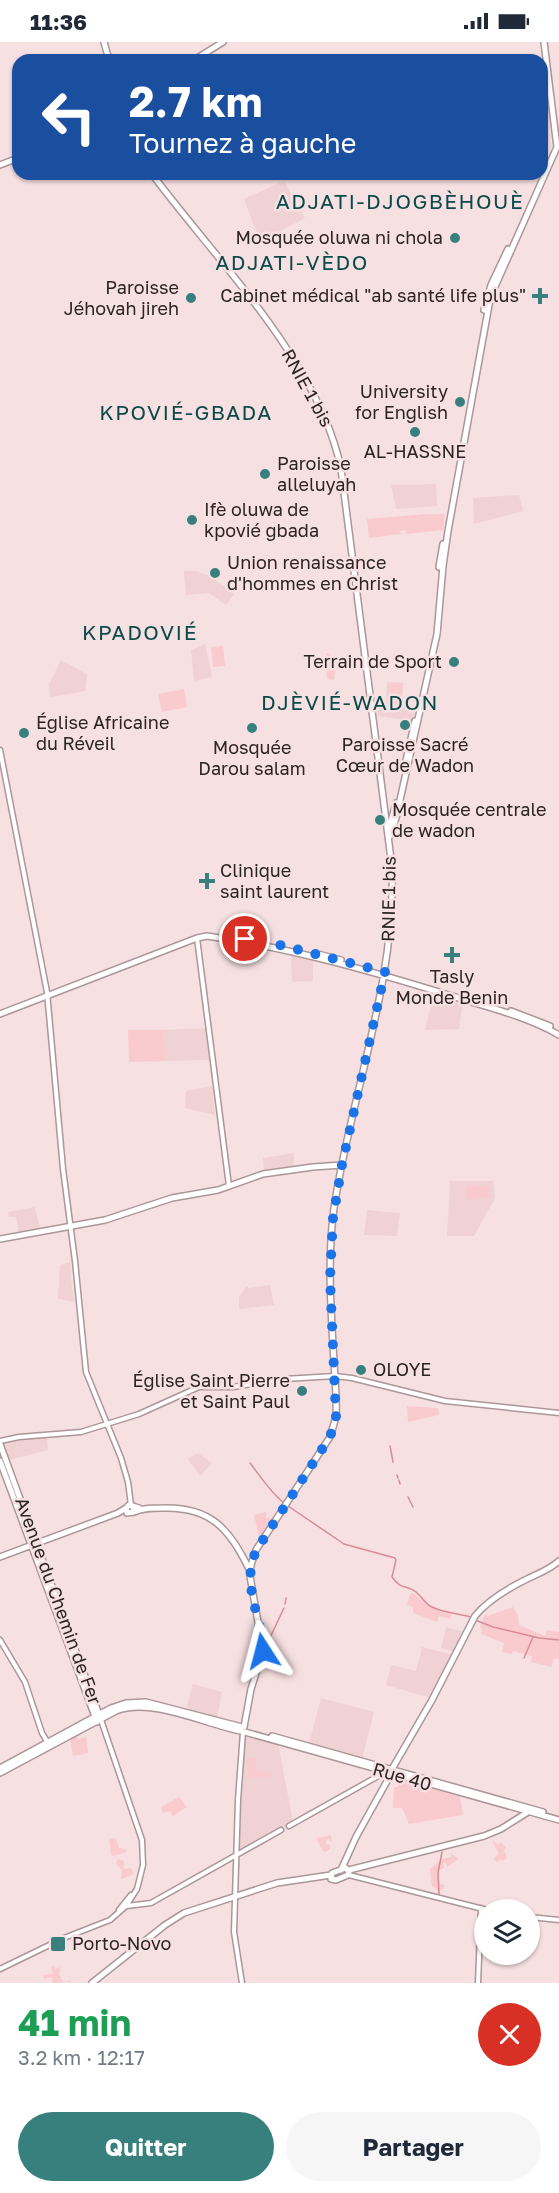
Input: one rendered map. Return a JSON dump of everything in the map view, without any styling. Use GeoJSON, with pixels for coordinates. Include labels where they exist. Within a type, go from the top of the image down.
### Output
{"type":"FeatureCollection","features":[{"type":"Feature","properties":{"kind":"main road"},"geometry":{"type":"LineString","coordinates":[[204,54],[224,42]]}},
{"type":"Feature","properties":{"kind":"main road"},"geometry":{"type":"LineString","coordinates":[[548,80],[557,147],[548,167]]}},
{"type":"Feature","properties":{"kind":"main road"},"geometry":{"type":"LineString","coordinates":[[548,87],[553,153],[548,164]]}},
{"type":"Feature","properties":{"kind":"main road","name":"RNIE 1 bis"},"geometry":{"type":"LineString","coordinates":[[157,180],[275,332],[306,382],[330,430],[341,469],[389,837],[392,898],[384,973],[342,1165],[333,1218],[330,1257],[336,1417],[330,1437],[256,1551],[250,1571],[250,1584],[263,1651],[251,1689],[244,1729]]}},
{"type":"Feature","properties":{"kind":"main road"},"geometry":{"type":"LineString","coordinates":[[388,830],[396,804],[434,632],[440,558],[486,303],[491,285],[540,180]]}},
{"type":"Feature","properties":{"kind":"main road"},"geometry":{"type":"LineString","coordinates":[[389,837],[396,818],[437,634],[448,531],[489,305],[542,180]]}},
{"type":"Feature","properties":{"kind":"main road"},"geometry":{"type":"LineString","coordinates":[[0,1012],[204,933],[276,944],[384,973],[515,1016],[559,1033]]}},
{"type":"Feature","properties":{"kind":"main road"},"geometry":{"type":"LineString","coordinates":[[47,994],[197,938],[210,937],[276,948],[384,973]]}},
{"type":"Feature","properties":{"kind":"main road"},"geometry":{"type":"LineString","coordinates":[[0,1239],[105,1220],[177,1196],[218,1190],[263,1174],[342,1165]]}},
{"type":"Feature","properties":{"kind":"main road","name":"Avenue du Chemin de Fer"},"geometry":{"type":"LineString","coordinates":[[0,1443],[34,1545]]}},
{"type":"Feature","properties":{"kind":"main road","name":"Avenue du Chemin de Fer"},"geometry":{"type":"LineString","coordinates":[[0,1461],[34,1545],[99,1721]]}},
{"type":"Feature","properties":{"kind":"main road"},"geometry":{"type":"LineString","coordinates":[[0,1557],[130,1509],[186,1509],[201,1515],[228,1532],[241,1551],[250,1571]]}},
{"type":"Feature","properties":{"kind":"main road"},"geometry":{"type":"LineString","coordinates":[[241,1551],[256,1551]]}},
{"type":"Feature","properties":{"kind":"main road"},"geometry":{"type":"LineString","coordinates":[[92,1983],[175,1918],[191,1910],[281,1882],[331,1875],[341,1870],[389,1771],[446,1678],[474,1619],[486,1606],[510,1590],[559,1563]]}},
{"type":"Feature","properties":{"kind":"main road","name":"Rue 40"},"geometry":{"type":"LineString","coordinates":[[99,1721],[119,1710],[139,1707],[163,1711],[244,1729],[528,1812],[559,1818]]}},
{"type":"Feature","properties":{"kind":"main road"},"geometry":{"type":"LineString","coordinates":[[0,1768],[48,1743],[99,1721]]}},
{"type":"Feature","properties":{"kind":"main road"},"geometry":{"type":"LineString","coordinates":[[0,1773],[99,1721]]}},
{"type":"Feature","properties":{"kind":"main road","name":"Rue 40"},"geometry":{"type":"LineString","coordinates":[[389,1771],[559,1818]]}},
{"type":"Feature","properties":{"kind":"main road"},"geometry":{"type":"LineString","coordinates":[[331,1875],[331,1879],[335,1880],[349,1872],[484,1836],[501,1829],[528,1812]]}},
{"type":"Feature","properties":{"kind":"main road"},"geometry":{"type":"LineString","coordinates":[[341,1870],[349,1872]]}},
{"type":"Feature","properties":{"kind":"street"},"geometry":{"type":"LineString","coordinates":[[0,750],[47,994],[86,1372],[121,1458],[128,1482],[130,1509]]}},
{"type":"Feature","properties":{"kind":"street"},"geometry":{"type":"LineString","coordinates":[[197,938],[229,1186]]}},
{"type":"Feature","properties":{"kind":"street"},"geometry":{"type":"LineString","coordinates":[[0,1443],[19,1437],[81,1432],[108,1425],[199,1387],[233,1387],[284,1379],[335,1376],[352,1378],[404,1393],[445,1401],[559,1413]]}},
{"type":"Feature","properties":{"kind":"street"},"geometry":{"type":"LineString","coordinates":[[0,1640],[25,1682],[42,1733],[48,1743]]}},
{"type":"Feature","properties":{"kind":"street"},"geometry":{"type":"LineString","coordinates":[[0,1969],[64,1938],[113,1918],[126,1906],[140,1882],[144,1848],[137,1822],[99,1721]]}},
{"type":"Feature","properties":{"kind":"street"},"geometry":{"type":"LineString","coordinates":[[99,1721],[139,1832],[143,1851],[135,1888],[120,1909],[101,1923]]}},
{"type":"Feature","properties":{"kind":"street"},"geometry":{"type":"LineString","coordinates":[[242,1983],[234,1935],[244,1729]]}},
{"type":"Feature","properties":{"kind":"street"},"geometry":{"type":"LineString","coordinates":[[289,1826],[389,1771]]}},
{"type":"Feature","properties":{"kind":"street"},"geometry":{"type":"LineString","coordinates":[[126,1906],[151,1904],[280,1830]]}},
{"type":"Feature","properties":{"kind":"street"},"geometry":{"type":"LineString","coordinates":[[349,1872],[474,1906]]}},
{"type":"Feature","properties":{"kind":"street"},"geometry":{"type":"LineString","coordinates":[[540,1918],[559,1920]]}},
{"type":"Feature","properties":{"kind":"street"},"geometry":{"type":"LineString","coordinates":[[478,1983],[479,1965]]}},
{"type":"Feature","properties":{"kind":"shaded area"},"geometry":{"type":"Polygon","coordinates":[[[284,181],[305,218],[260,242],[244,199],[284,181]]]}},
{"type":"Feature","properties":{"kind":"shaded area"},"geometry":{"type":"Polygon","coordinates":[[[436,484],[437,506],[396,509],[391,485],[436,484]]]}},
{"type":"Feature","properties":{"kind":"shaded area"},"geometry":{"type":"Polygon","coordinates":[[[519,495],[523,511],[474,524],[473,498],[519,495]]]}},
{"type":"Feature","properties":{"kind":"shaded area"},"geometry":{"type":"Polygon","coordinates":[[[445,514],[443,530],[406,534],[405,530],[400,531],[401,534],[369,538],[367,519],[445,514]]]}},
{"type":"Feature","properties":{"kind":"shaded area"},"geometry":{"type":"Polygon","coordinates":[[[184,571],[196,571],[210,576],[234,594],[226,605],[209,593],[186,595],[184,571]]]}},
{"type":"Feature","properties":{"kind":"shaded area"},"geometry":{"type":"Polygon","coordinates":[[[205,644],[212,677],[194,681],[191,650],[205,644]]]}},
{"type":"Feature","properties":{"kind":"shaded area"},"geometry":{"type":"Polygon","coordinates":[[[223,646],[225,666],[213,667],[211,647],[223,646]]]}},
{"type":"Feature","properties":{"kind":"shaded area"},"geometry":{"type":"Polygon","coordinates":[[[326,653],[330,654],[332,663],[336,664],[334,680],[327,679],[326,653]]]}},
{"type":"Feature","properties":{"kind":"shaded area"},"geometry":{"type":"Polygon","coordinates":[[[61,660],[87,674],[85,691],[50,697],[49,684],[61,660]]]}},
{"type":"Feature","properties":{"kind":"shaded area"},"geometry":{"type":"Polygon","coordinates":[[[387,682],[403,683],[402,704],[416,705],[413,721],[378,716],[377,704],[386,704],[387,682]]]}},
{"type":"Feature","properties":{"kind":"shaded area"},"geometry":{"type":"Polygon","coordinates":[[[389,683],[402,684],[402,703],[389,703],[389,683]]]}},
{"type":"Feature","properties":{"kind":"shaded area"},"geometry":{"type":"Polygon","coordinates":[[[184,689],[187,707],[162,712],[158,694],[184,689]]]}},
{"type":"Feature","properties":{"kind":"shaded area"},"geometry":{"type":"Polygon","coordinates":[[[291,953],[313,961],[313,981],[292,982],[291,953]]]}},
{"type":"Feature","properties":{"kind":"shaded area"},"geometry":{"type":"Polygon","coordinates":[[[434,994],[463,1002],[459,1029],[425,1030],[434,994]]]}},
{"type":"Feature","properties":{"kind":"shaded area"},"geometry":{"type":"Polygon","coordinates":[[[205,1028],[209,1060],[165,1061],[163,1030],[205,1028]]]}},
{"type":"Feature","properties":{"kind":"shaded area"},"geometry":{"type":"Polygon","coordinates":[[[128,1030],[163,1030],[165,1061],[129,1062],[128,1030]]]}},
{"type":"Feature","properties":{"kind":"shaded area"},"geometry":{"type":"Polygon","coordinates":[[[212,1086],[215,1115],[185,1108],[186,1091],[212,1086]]]}},
{"type":"Feature","properties":{"kind":"shaded area"},"geometry":{"type":"Polygon","coordinates":[[[294,1153],[294,1166],[264,1172],[263,1158],[294,1153]]]}},
{"type":"Feature","properties":{"kind":"shaded area"},"geometry":{"type":"Polygon","coordinates":[[[450,1181],[493,1181],[495,1198],[474,1236],[447,1236],[450,1181]]]}},
{"type":"Feature","properties":{"kind":"shaded area"},"geometry":{"type":"Polygon","coordinates":[[[490,1185],[490,1198],[466,1199],[466,1186],[490,1185]]]}},
{"type":"Feature","properties":{"kind":"shaded area"},"geometry":{"type":"Polygon","coordinates":[[[35,1207],[40,1229],[19,1232],[16,1217],[9,1217],[8,1212],[35,1207]]]}},
{"type":"Feature","properties":{"kind":"shaded area"},"geometry":{"type":"Polygon","coordinates":[[[367,1210],[400,1213],[397,1236],[364,1235],[367,1210]]]}},
{"type":"Feature","properties":{"kind":"shaded area"},"geometry":{"type":"Polygon","coordinates":[[[70,1262],[75,1302],[58,1299],[60,1265],[70,1262]]]}},
{"type":"Feature","properties":{"kind":"shaded area"},"geometry":{"type":"Polygon","coordinates":[[[270,1285],[274,1305],[239,1309],[239,1297],[247,1286],[248,1288],[270,1285]]]}},
{"type":"Feature","properties":{"kind":"shaded area"},"geometry":{"type":"Polygon","coordinates":[[[407,1406],[438,1408],[439,1415],[408,1422],[407,1406]]]}},
{"type":"Feature","properties":{"kind":"shaded area"},"geometry":{"type":"Polygon","coordinates":[[[47,1438],[48,1450],[9,1460],[2,1443],[26,1439],[47,1438]]]}},
{"type":"Feature","properties":{"kind":"shaded area"},"geometry":{"type":"Polygon","coordinates":[[[198,1453],[212,1463],[200,1476],[188,1459],[198,1453]]]}},
{"type":"Feature","properties":{"kind":"shaded area"},"geometry":{"type":"Polygon","coordinates":[[[266,1512],[266,1518],[272,1518],[270,1521],[272,1522],[260,1540],[254,1515],[266,1512]]]}},
{"type":"Feature","properties":{"kind":"shaded area"},"geometry":{"type":"Polygon","coordinates":[[[413,1593],[435,1609],[451,1614],[450,1619],[439,1616],[437,1622],[413,1613],[413,1607],[407,1605],[410,1594],[413,1593]]]}},
{"type":"Feature","properties":{"kind":"shaded area"},"geometry":{"type":"Polygon","coordinates":[[[513,1607],[518,1616],[519,1625],[545,1636],[547,1630],[559,1632],[559,1659],[554,1658],[551,1667],[531,1662],[532,1656],[513,1651],[512,1654],[502,1652],[504,1643],[481,1634],[480,1627],[485,1614],[488,1616],[513,1607]]]}},
{"type":"Feature","properties":{"kind":"shaded area"},"geometry":{"type":"Polygon","coordinates":[[[446,1627],[464,1632],[455,1652],[441,1648],[446,1627]]]}},
{"type":"Feature","properties":{"kind":"shaded area"},"geometry":{"type":"Polygon","coordinates":[[[422,1647],[454,1655],[431,1698],[386,1685],[391,1665],[416,1671],[422,1647]]]}},
{"type":"Feature","properties":{"kind":"shaded area"},"geometry":{"type":"Polygon","coordinates":[[[193,1684],[222,1692],[217,1718],[190,1710],[187,1706],[193,1684]]]}},
{"type":"Feature","properties":{"kind":"shaded area"},"geometry":{"type":"Polygon","coordinates":[[[321,1698],[374,1712],[362,1759],[309,1744],[321,1698]]]}},
{"type":"Feature","properties":{"kind":"shaded area"},"geometry":{"type":"Polygon","coordinates":[[[76,1735],[78,1739],[86,1737],[88,1753],[73,1756],[70,1738],[76,1735]]]}},
{"type":"Feature","properties":{"kind":"shaded area"},"geometry":{"type":"Polygon","coordinates":[[[245,1735],[278,1743],[293,1822],[238,1851],[239,1801],[245,1735]]]}},
{"type":"Feature","properties":{"kind":"shaded area"},"geometry":{"type":"Polygon","coordinates":[[[249,1758],[256,1758],[256,1768],[259,1772],[271,1772],[272,1777],[247,1777],[249,1758]]]}},
{"type":"Feature","properties":{"kind":"shaded area"},"geometry":{"type":"Polygon","coordinates":[[[399,1779],[460,1797],[463,1815],[409,1824],[402,1808],[393,1808],[394,1787],[398,1787],[399,1779]]]}},
{"type":"Feature","properties":{"kind":"shaded area"},"geometry":{"type":"Polygon","coordinates":[[[179,1797],[187,1807],[173,1816],[170,1811],[163,1813],[161,1807],[179,1797]]]}},
{"type":"Feature","properties":{"kind":"shaded area"},"geometry":{"type":"Polygon","coordinates":[[[331,1835],[332,1841],[326,1840],[330,1849],[325,1852],[316,1838],[331,1835]]]}},
{"type":"Feature","properties":{"kind":"shaded area"},"geometry":{"type":"Polygon","coordinates":[[[109,1839],[116,1839],[119,1848],[127,1852],[113,1856],[111,1854],[109,1839]]]}},
{"type":"Feature","properties":{"kind":"shaded area"},"geometry":{"type":"Polygon","coordinates":[[[494,1841],[498,1845],[501,1842],[506,1848],[504,1850],[507,1858],[503,1861],[501,1859],[496,1862],[494,1858],[499,1853],[494,1841]]]}},
{"type":"Feature","properties":{"kind":"shaded area"},"geometry":{"type":"Polygon","coordinates":[[[451,1853],[458,1859],[447,1867],[446,1863],[443,1863],[444,1868],[438,1870],[440,1884],[445,1885],[438,1891],[432,1887],[430,1869],[442,1859],[451,1857],[451,1853]]]}},
{"type":"Feature","properties":{"kind":"shaded area"},"geometry":{"type":"Polygon","coordinates":[[[118,1859],[124,1861],[124,1869],[131,1868],[134,1874],[121,1879],[122,1870],[116,1864],[118,1859]]]}},
{"type":"Feature","properties":{"kind":"shaded area"},"geometry":{"type":"Polygon","coordinates":[[[54,1965],[55,1969],[60,1967],[59,1973],[63,1982],[53,1983],[52,1977],[44,1979],[43,1975],[53,1974],[51,1967],[54,1965]]]}},
{"type":"Feature","properties":{"kind":"waterway"},"geometry":{"type":"LineString","coordinates":[[390,1446],[393,1462]]}},
{"type":"Feature","properties":{"kind":"waterway"},"geometry":{"type":"LineString","coordinates":[[250,1463],[284,1503]]}},
{"type":"Feature","properties":{"kind":"waterway"},"geometry":{"type":"LineString","coordinates":[[399,1480],[400,1484]]}},
{"type":"Feature","properties":{"kind":"waterway"},"geometry":{"type":"LineString","coordinates":[[408,1497],[413,1507]]}},
{"type":"Feature","properties":{"kind":"waterway"},"geometry":{"type":"LineString","coordinates":[[288,1506],[344,1544],[395,1558],[392,1577],[401,1586],[416,1592],[430,1606],[445,1612],[471,1617]]}},
{"type":"Feature","properties":{"kind":"waterway"},"geometry":{"type":"LineString","coordinates":[[285,1604],[286,1598]]}},
{"type":"Feature","properties":{"kind":"waterway"},"geometry":{"type":"LineString","coordinates":[[266,1646],[284,1608]]}},
{"type":"Feature","properties":{"kind":"waterway"},"geometry":{"type":"LineString","coordinates":[[475,1620],[493,1627],[539,1638],[559,1640]]}},
{"type":"Feature","properties":{"kind":"waterway"},"geometry":{"type":"LineString","coordinates":[[524,1658],[533,1637]]}},
{"type":"Feature","properties":{"kind":"waterway"},"geometry":{"type":"LineString","coordinates":[[439,1894],[438,1873],[442,1852]]}},
{"type":"Feature","properties":{"kind":"place","name":"Mosquée oluwa ni chola"},"geometry":{"type":"Point","coordinates":[455,238]}},
{"type":"Feature","properties":{"kind":"place","name":"Cabinet médical \"ab santé life plus\""},"geometry":{"type":"Point","coordinates":[540,296]}},
{"type":"Feature","properties":{"kind":"place","name":"Paroisse Jéhovah jireh"},"geometry":{"type":"Point","coordinates":[191,298]}},
{"type":"Feature","properties":{"kind":"place","name":"University for English"},"geometry":{"type":"Point","coordinates":[460,402]}},
{"type":"Feature","properties":{"kind":"place","name":"AL-HASSNE"},"geometry":{"type":"Point","coordinates":[415,432]}},
{"type":"Feature","properties":{"kind":"place","name":"Paroisse alleluyah"},"geometry":{"type":"Point","coordinates":[265,474]}},
{"type":"Feature","properties":{"kind":"place","name":"Ifè oluwa de kpovié gbada"},"geometry":{"type":"Point","coordinates":[192,520]}},
{"type":"Feature","properties":{"kind":"place","name":"Union renaissance d'hommes en Christ"},"geometry":{"type":"Point","coordinates":[215,573]}},
{"type":"Feature","properties":{"kind":"place","name":"Terrain de Sport"},"geometry":{"type":"Point","coordinates":[454,662]}},
{"type":"Feature","properties":{"kind":"place","name":"Paroisse Sacré Cœur de Wadon"},"geometry":{"type":"Point","coordinates":[405,725]}},
{"type":"Feature","properties":{"kind":"place","name":"Mosquée Darou salam"},"geometry":{"type":"Point","coordinates":[252,728]}},
{"type":"Feature","properties":{"kind":"place","name":"Église Africaine du Réveil"},"geometry":{"type":"Point","coordinates":[24,733]}},
{"type":"Feature","properties":{"kind":"place","name":"Mosquée centrale de wadon"},"geometry":{"type":"Point","coordinates":[380,820]}},
{"type":"Feature","properties":{"kind":"place","name":"Clinique saint laurent"},"geometry":{"type":"Point","coordinates":[207,881]}},
{"type":"Feature","properties":{"kind":"place","name":"Tasly Monde Benin"},"geometry":{"type":"Point","coordinates":[452,955]}},
{"type":"Feature","properties":{"kind":"place","name":"OLOYE"},"geometry":{"type":"Point","coordinates":[361,1370]}},
{"type":"Feature","properties":{"kind":"place","name":"Église Saint Pierre et Saint Paul"},"geometry":{"type":"Point","coordinates":[302,1391]}},
{"type":"Feature","properties":{"kind":"place","name":"Porto-Novo"},"geometry":{"type":"Point","coordinates":[58,1944]}},
{"type":"Feature","properties":{"kind":"district","name":"ADJATI-DJOGBÈHOUÈ"},"geometry":{"type":"Point","coordinates":[400,202]}},
{"type":"Feature","properties":{"kind":"district","name":"ADJATI-VÈDO"},"geometry":{"type":"Point","coordinates":[292,263]}},
{"type":"Feature","properties":{"kind":"district","name":"KPOVIÉ-GBADA"},"geometry":{"type":"Point","coordinates":[186,413]}},
{"type":"Feature","properties":{"kind":"district","name":"KPADOVIÉ"},"geometry":{"type":"Point","coordinates":[140,633]}},
{"type":"Feature","properties":{"kind":"district","name":"DJÈVIÉ-WADON"},"geometry":{"type":"Point","coordinates":[350,703]}},
{"type":"Feature","properties":{"kind":"route"},"geometry":{"type":"LineString","coordinates":[[245,939],[276,944],[385,972],[342,1165],[333,1218],[330,1278],[336,1390],[335,1423],[330,1437],[259,1546],[251,1564],[250,1580],[263,1651]]}}]}
